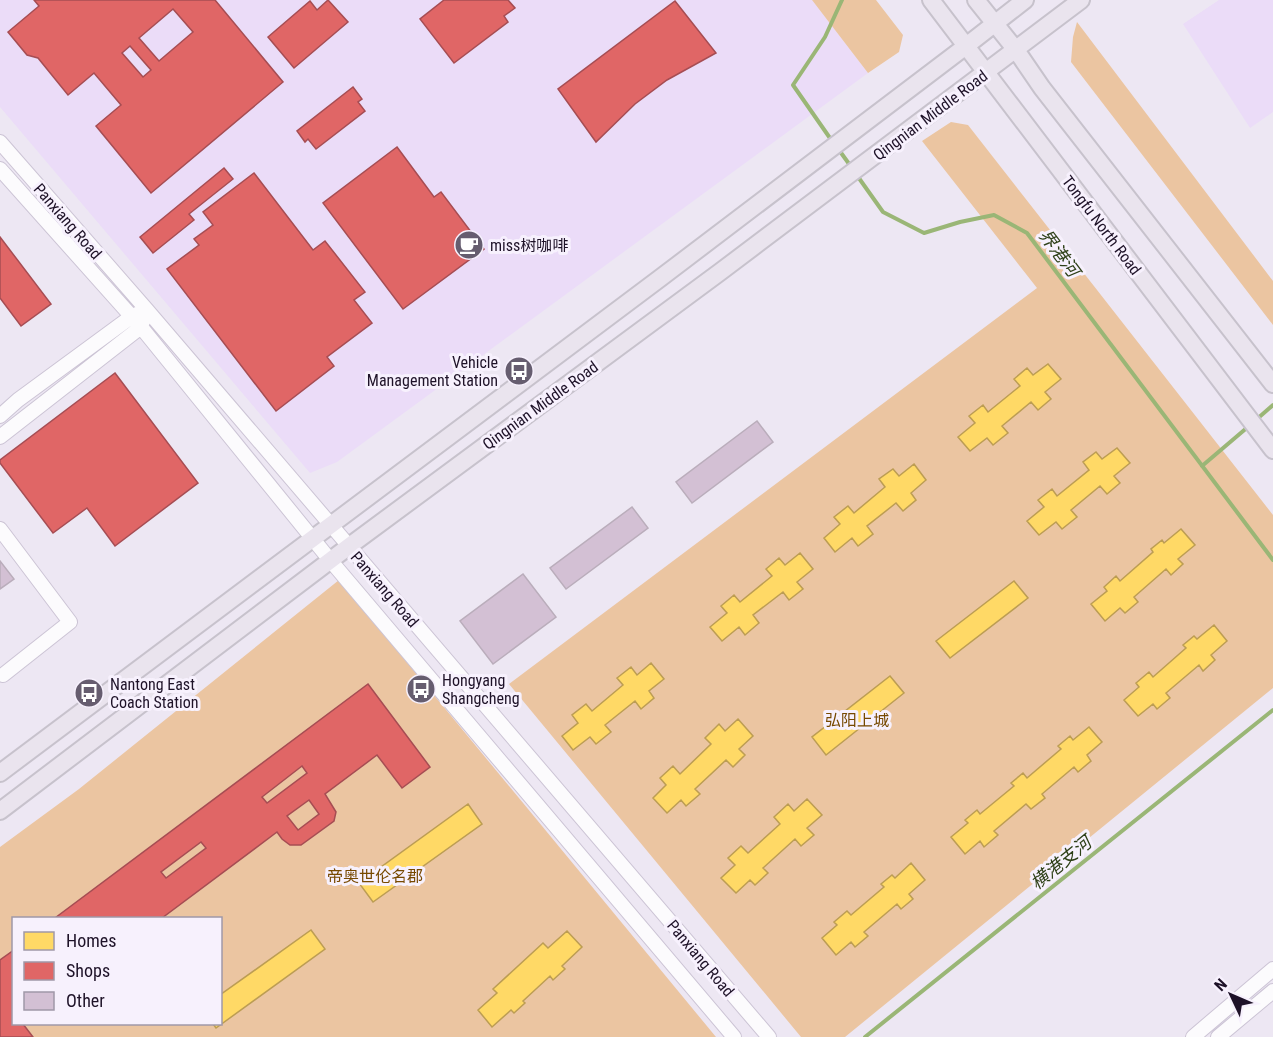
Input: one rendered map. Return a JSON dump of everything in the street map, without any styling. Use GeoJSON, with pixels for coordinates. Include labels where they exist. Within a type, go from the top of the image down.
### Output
{"type":"FeatureCollection","features":[{"type":"Feature","properties":{"kind":"main road","name":"Tongfu North Road"},"geometry":{"type":"LineString","coordinates":[[931,0],[1273,450]]}},
{"type":"Feature","properties":{"kind":"main road"},"geometry":{"type":"LineString","coordinates":[[976,0],[1273,384]]}},
{"type":"Feature","properties":{"kind":"main road","name":"Qingnian Middle Road"},"geometry":{"type":"LineString","coordinates":[[0,773],[314,539],[1025,0]]}},
{"type":"Feature","properties":{"kind":"main road","name":"Qingnian Middle Road"},"geometry":{"type":"LineString","coordinates":[[0,811],[330,560],[711,279],[1081,0]]}},
{"type":"Feature","properties":{"kind":"street","name":"Panxiang Road"},"geometry":{"type":"LineString","coordinates":[[0,142],[147,310],[768,1037]]}},
{"type":"Feature","properties":{"kind":"street","name":"Panxiang Road"},"geometry":{"type":"LineString","coordinates":[[0,169],[136,322],[330,560],[734,1037]]}},
{"type":"Feature","properties":{"kind":"street"},"geometry":{"type":"LineString","coordinates":[[0,437],[136,322],[147,310]]}},
{"type":"Feature","properties":{"kind":"street"},"geometry":{"type":"LineString","coordinates":[[0,415],[18,400],[136,322]]}},
{"type":"Feature","properties":{"kind":"street"},"geometry":{"type":"LineString","coordinates":[[0,529],[70,622],[3,675]]}},
{"type":"Feature","properties":{"kind":"street"},"geometry":{"type":"LineString","coordinates":[[1193,1037],[1273,969]]}},
{"type":"Feature","properties":{"kind":"street"},"geometry":{"type":"LineString","coordinates":[[1218,1037],[1273,991]]}},
{"type":"Feature","properties":{"kind":"shaded area"},"geometry":{"type":"Polygon","coordinates":[[[0,0],[812,0],[868,73],[337,462],[310,473],[0,107],[0,0]]]}},
{"type":"Feature","properties":{"kind":"shaded area"},"geometry":{"type":"Polygon","coordinates":[[[1219,0],[1273,0],[1273,112],[1250,128],[1183,24],[1219,0]]]}},
{"type":"Feature","properties":{"kind":"green space"},"geometry":{"type":"Polygon","coordinates":[[[812,0],[876,0],[903,35],[899,52],[868,73],[812,0]]]}},
{"type":"Feature","properties":{"kind":"green space"},"geometry":{"type":"Polygon","coordinates":[[[1077,22],[1273,281],[1273,325],[1071,62],[1077,22]]]}},
{"type":"Feature","properties":{"kind":"green space","name":"弘阳上城"},"geometry":{"type":"Polygon","coordinates":[[[951,122],[968,125],[1273,515],[1273,688],[845,1037],[801,1037],[509,684],[1037,288],[922,141],[951,122]]]}},
{"type":"Feature","properties":{"kind":"green space","name":"帝奥世伦名郡"},"geometry":{"type":"Polygon","coordinates":[[[339,580],[716,1037],[0,1037],[0,847],[79,789],[339,580]]]}},
{"type":"Feature","properties":{"kind":"building: Homes"},"geometry":{"type":"Polygon","coordinates":[[[1048,364],[1061,379],[1045,392],[1051,399],[1038,410],[1031,402],[1002,426],[1008,433],[993,445],[987,438],[970,451],[958,437],[975,423],[969,416],[983,405],[988,412],[1020,386],[1014,379],[1027,368],[1033,375],[1048,364]]]}},
{"type":"Feature","properties":{"kind":"building: Homes"},"geometry":{"type":"Polygon","coordinates":[[[1117,448],[1130,463],[1114,476],[1120,483],[1107,494],[1100,486],[1071,510],[1077,517],[1062,529],[1056,522],[1039,535],[1027,521],[1044,507],[1038,500],[1052,489],[1057,496],[1089,470],[1083,462],[1096,452],[1102,459],[1117,448]]]}},
{"type":"Feature","properties":{"kind":"building: Homes"},"geometry":{"type":"Polygon","coordinates":[[[914,464],[926,480],[911,493],[916,500],[903,511],[896,503],[867,526],[873,534],[858,546],[852,538],[835,552],[824,538],[840,524],[834,517],[848,506],[854,513],[885,487],[879,479],[893,469],[899,476],[914,464]]]}},
{"type":"Feature","properties":{"kind":"building: Homes"},"geometry":{"type":"Polygon","coordinates":[[[1181,529],[1195,545],[1178,559],[1183,564],[1171,575],[1166,569],[1134,597],[1138,602],[1125,613],[1120,608],[1105,621],[1091,604],[1107,591],[1104,587],[1116,576],[1120,581],[1153,552],[1151,549],[1162,540],[1164,543],[1181,529]]]}},
{"type":"Feature","properties":{"kind":"building: Homes"},"geometry":{"type":"Polygon","coordinates":[[[800,553],[813,569],[797,582],[803,589],[789,600],[783,592],[753,615],[759,623],[745,635],[739,627],[722,641],[710,627],[727,613],[721,606],[734,595],[740,602],[772,576],[766,569],[779,558],[785,565],[800,553]]]}},
{"type":"Feature","properties":{"kind":"building: Homes"},"geometry":{"type":"Polygon","coordinates":[[[1014,581],[1028,598],[950,658],[936,641],[1014,581]]]}},
{"type":"Feature","properties":{"kind":"building: Homes"},"geometry":{"type":"Polygon","coordinates":[[[1214,625],[1227,641],[1211,655],[1215,660],[1203,671],[1199,665],[1166,693],[1170,698],[1157,709],[1153,704],[1138,716],[1124,700],[1139,687],[1136,683],[1149,672],[1153,677],[1186,648],[1183,645],[1194,636],[1197,639],[1214,625]]]}},
{"type":"Feature","properties":{"kind":"building: Homes"},"geometry":{"type":"Polygon","coordinates":[[[651,663],[664,679],[649,691],[654,698],[641,709],[635,701],[605,725],[611,732],[596,744],[590,737],[573,750],[562,736],[578,723],[572,715],[586,704],[592,711],[623,685],[617,678],[631,667],[637,675],[651,663]]]}},
{"type":"Feature","properties":{"kind":"building: Homes"},"geometry":{"type":"Polygon","coordinates":[[[890,676],[904,693],[826,755],[812,737],[890,676]]]}},
{"type":"Feature","properties":{"kind":"building: Homes"},"geometry":{"type":"Polygon","coordinates":[[[738,719],[753,736],[739,749],[745,755],[733,767],[726,760],[695,789],[700,794],[686,806],[681,800],[667,813],[653,798],[666,785],[660,778],[673,766],[680,774],[711,744],[705,738],[719,724],[725,731],[738,719]]]}},
{"type":"Feature","properties":{"kind":"building: Homes"},"geometry":{"type":"Polygon","coordinates":[[[1089,727],[1102,742],[1087,755],[1091,761],[1078,772],[1074,767],[1042,794],[1045,798],[1031,809],[1026,804],[994,831],[998,835],[984,847],[980,841],[965,854],[951,837],[968,823],[965,820],[977,810],[980,814],[1014,786],[1011,783],[1023,773],[1027,778],[1061,749],[1058,746],[1070,736],[1073,740],[1089,727]]]}},
{"type":"Feature","properties":{"kind":"building: Homes"},"geometry":{"type":"Polygon","coordinates":[[[807,799],[822,815],[807,828],[814,835],[801,846],[795,839],[763,868],[768,873],[755,885],[750,880],[736,893],[721,878],[735,865],[728,858],[741,846],[748,853],[780,824],[774,817],[788,804],[794,811],[807,799]]]}},
{"type":"Feature","properties":{"kind":"building: Homes"},"geometry":{"type":"Polygon","coordinates":[[[468,804],[482,824],[373,902],[359,883],[468,804]]]}},
{"type":"Feature","properties":{"kind":"building: Homes"},"geometry":{"type":"Polygon","coordinates":[[[911,863],[925,880],[909,894],[913,899],[901,909],[897,904],[864,932],[868,936],[855,947],[851,942],[836,955],[822,938],[837,925],[834,922],[847,911],[851,915],[884,887],[881,884],[892,875],[895,878],[911,863]]]}},
{"type":"Feature","properties":{"kind":"building: Homes"},"geometry":{"type":"Polygon","coordinates":[[[311,930],[325,949],[222,1024],[222,994],[311,930]]]}},
{"type":"Feature","properties":{"kind":"building: Homes"},"geometry":{"type":"Polygon","coordinates":[[[567,931],[582,947],[562,966],[565,969],[553,980],[550,976],[523,1001],[525,1003],[514,1013],[511,1010],[492,1027],[478,1010],[497,993],[493,989],[543,943],[548,948],[567,931]]]}},
{"type":"Feature","properties":{"kind":"building: Shops"},"geometry":{"type":"Polygon","coordinates":[[[34,0],[215,0],[283,82],[151,193],[96,126],[121,105],[94,73],[68,95],[38,58],[27,55],[8,32],[39,6],[34,0]],[[173,9],[139,38],[159,61],[193,32],[173,9]],[[130,46],[122,53],[143,77],[151,70],[130,46]]]}},
{"type":"Feature","properties":{"kind":"building: Shops"},"geometry":{"type":"Polygon","coordinates":[[[328,0],[348,22],[294,68],[268,37],[310,1],[317,10],[328,0]]]}},
{"type":"Feature","properties":{"kind":"building: Shops"},"geometry":{"type":"Polygon","coordinates":[[[444,0],[508,0],[515,8],[504,16],[508,22],[454,63],[420,19],[444,0]]]}},
{"type":"Feature","properties":{"kind":"building: Shops"},"geometry":{"type":"Polygon","coordinates":[[[675,1],[716,53],[667,80],[635,104],[596,142],[558,89],[675,1]]]}},
{"type":"Feature","properties":{"kind":"building: Shops"},"geometry":{"type":"Polygon","coordinates":[[[353,87],[362,99],[358,102],[365,111],[316,149],[308,139],[305,142],[297,131],[353,87]]]}},
{"type":"Feature","properties":{"kind":"building: Shops"},"geometry":{"type":"Polygon","coordinates":[[[397,147],[434,197],[441,192],[484,249],[403,309],[323,203],[397,147]]]}},
{"type":"Feature","properties":{"kind":"building: Shops"},"geometry":{"type":"Polygon","coordinates":[[[224,168],[233,179],[189,214],[194,220],[153,253],[140,237],[224,168]]]}},
{"type":"Feature","properties":{"kind":"building: Shops"},"geometry":{"type":"Polygon","coordinates":[[[254,173],[313,250],[325,241],[365,292],[354,300],[372,323],[327,357],[334,366],[276,411],[167,269],[199,245],[194,239],[213,225],[203,212],[254,173]]]}},
{"type":"Feature","properties":{"kind":"building: Shops"},"geometry":{"type":"Polygon","coordinates":[[[0,237],[51,304],[21,326],[0,298],[0,237]]]}},
{"type":"Feature","properties":{"kind":"building: Shops"},"geometry":{"type":"Polygon","coordinates":[[[115,373],[198,483],[115,546],[87,508],[53,533],[0,460],[115,373]]]}},
{"type":"Feature","properties":{"kind":"building: Shops"},"geometry":{"type":"Polygon","coordinates":[[[368,684],[430,767],[402,788],[377,755],[325,794],[336,812],[334,821],[301,845],[290,845],[277,832],[163,917],[56,917],[368,684]],[[302,766],[262,797],[267,803],[307,773],[302,766]],[[309,800],[287,816],[298,830],[319,814],[309,800]],[[201,842],[161,872],[166,878],[206,848],[201,842]]]}},
{"type":"Feature","properties":{"kind":"building: Shops"},"geometry":{"type":"Polygon","coordinates":[[[12,951],[12,1025],[24,1025],[33,1037],[0,1037],[0,960],[12,951]]]}},
{"type":"Feature","properties":{"kind":"building: Other"},"geometry":{"type":"Polygon","coordinates":[[[757,421],[773,442],[692,503],[676,482],[757,421]]]}},
{"type":"Feature","properties":{"kind":"building: Other"},"geometry":{"type":"Polygon","coordinates":[[[632,507],[648,528],[566,589],[550,568],[632,507]]]}},
{"type":"Feature","properties":{"kind":"building: Other"},"geometry":{"type":"Polygon","coordinates":[[[0,561],[14,579],[0,589],[0,561]]]}},
{"type":"Feature","properties":{"kind":"building: Other"},"geometry":{"type":"Polygon","coordinates":[[[523,574],[556,617],[493,664],[460,621],[523,574]]]}},
{"type":"Feature","properties":{"kind":"waterway","name":"界港河"},"geometry":{"type":"LineString","coordinates":[[832,141],[793,85],[825,37],[842,0]]}},
{"type":"Feature","properties":{"kind":"waterway","name":"界港河"},"geometry":{"type":"LineString","coordinates":[[839,150],[852,168]]}},
{"type":"Feature","properties":{"kind":"waterway","name":"界港河"},"geometry":{"type":"LineString","coordinates":[[856,174],[883,212],[924,233],[994,215],[1027,233],[1273,560]]}},
{"type":"Feature","properties":{"kind":"waterway"},"geometry":{"type":"LineString","coordinates":[[1257,419],[1273,405]]}},
{"type":"Feature","properties":{"kind":"waterway"},"geometry":{"type":"LineString","coordinates":[[1202,466],[1249,426]]}},
{"type":"Feature","properties":{"kind":"waterway","name":"横港支河"},"geometry":{"type":"LineString","coordinates":[[865,1037],[1273,710]]}},
{"type":"Feature","properties":{"kind":"place","name":"miss树咖啡"},"geometry":{"type":"Point","coordinates":[469,245]}},
{"type":"Feature","properties":{"kind":"place","name":"Vehicle Management Station"},"geometry":{"type":"Point","coordinates":[519,371]}},
{"type":"Feature","properties":{"kind":"place","name":"Hongyang Shangcheng"},"geometry":{"type":"Point","coordinates":[421,689]}},
{"type":"Feature","properties":{"kind":"place","name":"Nantong East Coach Station"},"geometry":{"type":"Point","coordinates":[89,693]}}]}
